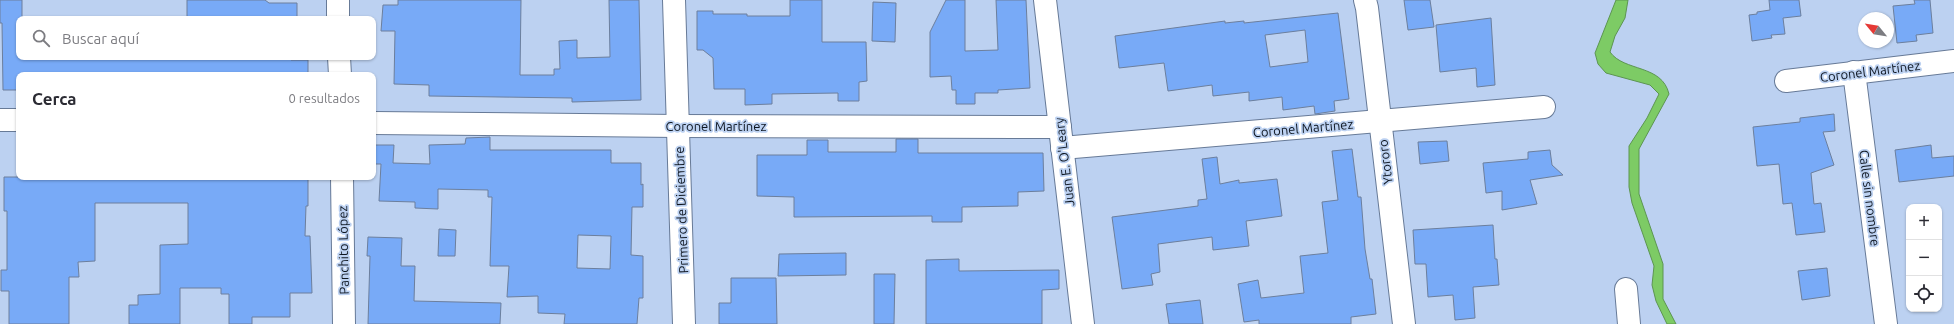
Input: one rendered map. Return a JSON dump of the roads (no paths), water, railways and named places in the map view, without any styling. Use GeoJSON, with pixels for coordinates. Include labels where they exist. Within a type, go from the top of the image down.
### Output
{"type":"FeatureCollection","features":[{"type":"Feature","properties":{"kind":"street"},"geometry":{"type":"LineString","coordinates":[[338,0],[338,16]]}},
{"type":"Feature","properties":{"kind":"street","name":"Primero de Diciembre"},"geometry":{"type":"LineString","coordinates":[[674,0],[684,324]]}},
{"type":"Feature","properties":{"kind":"street","name":"Juan E. O'Leary"},"geometry":{"type":"LineString","coordinates":[[1045,0],[1083,324]]}},
{"type":"Feature","properties":{"kind":"street","name":"Ytororo"},"geometry":{"type":"LineString","coordinates":[[1365,0],[1404,324]]}},
{"type":"Feature","properties":{"kind":"street"},"geometry":{"type":"LineString","coordinates":[[339,60],[340,72]]}},
{"type":"Feature","properties":{"kind":"street","name":"Coronel Martínez"},"geometry":{"type":"LineString","coordinates":[[1786,81],[1954,61]]}},
{"type":"Feature","properties":{"kind":"street","name":"Calle sin nombre"},"geometry":{"type":"LineString","coordinates":[[1854,72],[1886,324]]}},
{"type":"Feature","properties":{"kind":"street","name":"Coronel Martínez"},"geometry":{"type":"LineString","coordinates":[[376,123],[678,126],[1061,138],[1380,122],[1544,107]]}},
{"type":"Feature","properties":{"kind":"street"},"geometry":{"type":"LineString","coordinates":[[0,120],[16,120]]}},
{"type":"Feature","properties":{"kind":"street","name":"Panchito López"},"geometry":{"type":"LineString","coordinates":[[342,180],[344,324]]}},
{"type":"Feature","properties":{"kind":"street"},"geometry":{"type":"LineString","coordinates":[[1626,289],[1630,324]]}}]}
